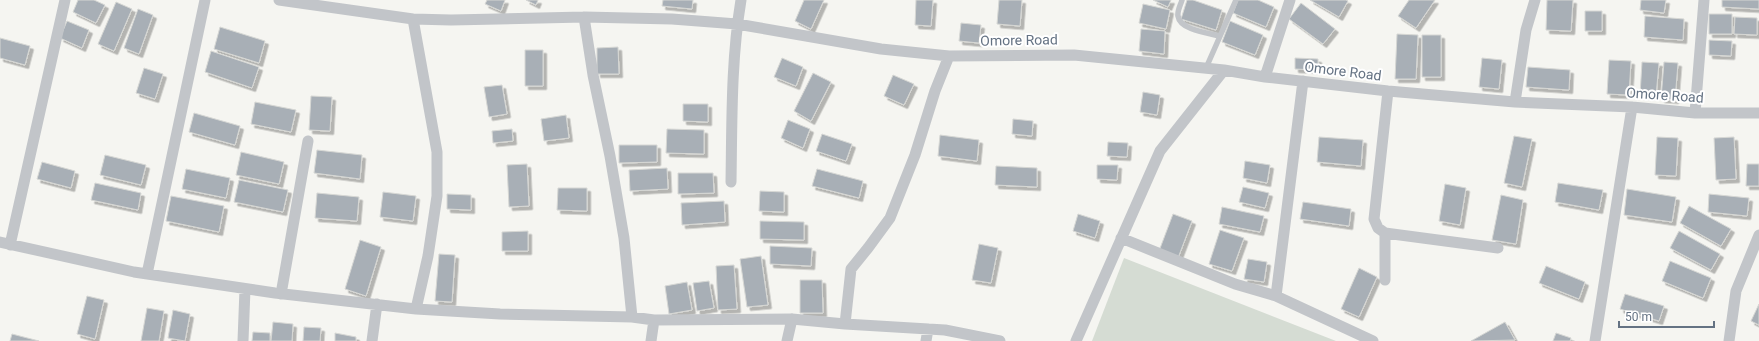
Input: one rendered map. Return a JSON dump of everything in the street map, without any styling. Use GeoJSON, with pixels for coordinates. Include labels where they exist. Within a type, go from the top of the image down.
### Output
{"type":"FeatureCollection","features":[{"type":"Feature","properties":{"kind":"street"},"geometry":{"type":"LineString","coordinates":[[65,0],[5,244],[147,274],[281,294],[416,309],[500,314],[632,317],[654,320],[792,319],[945,330],[1000,341]]}},
{"type":"Feature","properties":{"kind":"street"},"geometry":{"type":"LineString","coordinates":[[147,274],[205,0]]}},
{"type":"Feature","properties":{"kind":"street","name":"Omore Road"},"geometry":{"type":"LineString","coordinates":[[279,0],[413,19],[451,20],[584,17],[672,19],[737,24],[881,49],[949,56],[1074,55],[1224,70],[1265,77],[1388,92],[1516,102],[1632,107],[1696,113],[1759,113]]}},
{"type":"Feature","properties":{"kind":"street"},"geometry":{"type":"LineString","coordinates":[[731,182],[733,90],[737,24],[741,0]]}},
{"type":"Feature","properties":{"kind":"street"},"geometry":{"type":"LineString","coordinates":[[1265,77],[1290,0]]}},
{"type":"Feature","properties":{"kind":"street"},"geometry":{"type":"LineString","coordinates":[[1516,102],[1526,30],[1535,0]]}},
{"type":"Feature","properties":{"kind":"street"},"geometry":{"type":"LineString","coordinates":[[1696,113],[1704,0]]}},
{"type":"Feature","properties":{"kind":"street"},"geometry":{"type":"LineString","coordinates":[[584,17],[593,75],[610,156],[624,238],[632,317]]}},
{"type":"Feature","properties":{"kind":"street"},"geometry":{"type":"LineString","coordinates":[[413,19],[437,159],[438,196],[428,256],[416,309]]}},
{"type":"Feature","properties":{"kind":"street"},"geometry":{"type":"LineString","coordinates":[[845,324],[851,269],[890,218],[915,155],[935,91],[949,56]]}},
{"type":"Feature","properties":{"kind":"street"},"geometry":{"type":"LineString","coordinates":[[1076,341],[1160,151],[1224,70]]}},
{"type":"Feature","properties":{"kind":"street"},"geometry":{"type":"LineString","coordinates":[[1276,296],[1304,81]]}},
{"type":"Feature","properties":{"kind":"street"},"geometry":{"type":"LineString","coordinates":[[1388,92],[1374,219],[1378,228],[1385,233],[1498,248]]}},
{"type":"Feature","properties":{"kind":"street"},"geometry":{"type":"LineString","coordinates":[[1595,341],[1632,107]]}},
{"type":"Feature","properties":{"kind":"street"},"geometry":{"type":"LineString","coordinates":[[281,294],[308,141]]}},
{"type":"Feature","properties":{"kind":"street"},"geometry":{"type":"LineString","coordinates":[[1385,233],[1385,280]]}},
{"type":"Feature","properties":{"kind":"street"},"geometry":{"type":"LineString","coordinates":[[1729,341],[1736,291],[1759,235]]}},
{"type":"Feature","properties":{"kind":"street"},"geometry":{"type":"LineString","coordinates":[[1121,238],[1235,284],[1276,296],[1374,341]]}},
{"type":"Feature","properties":{"kind":"street"},"geometry":{"type":"LineString","coordinates":[[243,341],[245,288]]}},
{"type":"Feature","properties":{"kind":"street"},"geometry":{"type":"LineString","coordinates":[[372,341],[377,304]]}},
{"type":"Feature","properties":{"kind":"street"},"geometry":{"type":"LineString","coordinates":[[787,341],[792,319]]}},
{"type":"Feature","properties":{"kind":"street"},"geometry":{"type":"LineString","coordinates":[[651,341],[654,320]]}},
{"type":"Feature","properties":{"kind":"street"},"geometry":{"type":"LineString","coordinates":[[926,341],[928,329]]}},
{"type":"Feature","properties":{"kind":"lane"},"geometry":{"type":"LineString","coordinates":[[1182,0],[1178,15],[1181,23],[1188,27],[1220,36]]}},
{"type":"Feature","properties":{"kind":"lane"},"geometry":{"type":"LineString","coordinates":[[1206,68],[1236,0]]}},
{"type":"Feature","properties":{"kind":"shaded area"},"geometry":{"type":"Polygon","coordinates":[[[1124,258],[1336,341],[1092,341],[1124,258]]]}},
{"type":"Feature","properties":{"kind":"building"},"geometry":{"type":"Polygon","coordinates":[[[78,0],[94,0],[105,5],[96,23],[73,12],[78,0]]]}},
{"type":"Feature","properties":{"kind":"building"},"geometry":{"type":"Polygon","coordinates":[[[487,0],[505,0],[501,11],[485,4],[487,0]]]}},
{"type":"Feature","properties":{"kind":"building"},"geometry":{"type":"Polygon","coordinates":[[[526,0],[538,0],[536,5],[526,0]]]}},
{"type":"Feature","properties":{"kind":"building"},"geometry":{"type":"Polygon","coordinates":[[[663,0],[693,0],[692,9],[662,6],[663,0]]]}},
{"type":"Feature","properties":{"kind":"building"},"geometry":{"type":"Polygon","coordinates":[[[804,0],[824,0],[811,29],[795,21],[804,0]]]}},
{"type":"Feature","properties":{"kind":"building"},"geometry":{"type":"Polygon","coordinates":[[[916,0],[933,0],[931,26],[915,25],[916,0]]]}},
{"type":"Feature","properties":{"kind":"building"},"geometry":{"type":"Polygon","coordinates":[[[999,0],[1022,0],[1020,26],[997,24],[999,0]]]}},
{"type":"Feature","properties":{"kind":"building"},"geometry":{"type":"Polygon","coordinates":[[[1153,0],[1171,0],[1168,7],[1153,0]]]}},
{"type":"Feature","properties":{"kind":"building"},"geometry":{"type":"Polygon","coordinates":[[[1187,0],[1193,0],[1222,10],[1216,30],[1181,19],[1187,0]]]}},
{"type":"Feature","properties":{"kind":"building"},"geometry":{"type":"Polygon","coordinates":[[[1238,0],[1258,0],[1274,7],[1266,27],[1233,13],[1238,0]]]}},
{"type":"Feature","properties":{"kind":"building"},"geometry":{"type":"Polygon","coordinates":[[[1310,0],[1346,0],[1348,1],[1339,17],[1310,0]]]}},
{"type":"Feature","properties":{"kind":"building"},"geometry":{"type":"Polygon","coordinates":[[[1409,0],[1435,0],[1416,28],[1398,16],[1409,0]]]}},
{"type":"Feature","properties":{"kind":"building"},"geometry":{"type":"Polygon","coordinates":[[[1547,0],[1573,0],[1571,31],[1546,30],[1547,0]]]}},
{"type":"Feature","properties":{"kind":"building"},"geometry":{"type":"Polygon","coordinates":[[[1641,0],[1666,0],[1664,13],[1640,10],[1641,0]]]}},
{"type":"Feature","properties":{"kind":"building"},"geometry":{"type":"Polygon","coordinates":[[[1722,0],[1759,0],[1759,9],[1722,7],[1722,0]]]}},
{"type":"Feature","properties":{"kind":"building"},"geometry":{"type":"Polygon","coordinates":[[[116,2],[132,9],[114,51],[98,44],[116,2]]]}},
{"type":"Feature","properties":{"kind":"building"},"geometry":{"type":"Polygon","coordinates":[[[1301,3],[1335,29],[1323,44],[1289,19],[1301,3]]]}},
{"type":"Feature","properties":{"kind":"building"},"geometry":{"type":"Polygon","coordinates":[[[1143,4],[1170,10],[1166,29],[1139,23],[1143,4]]]}},
{"type":"Feature","properties":{"kind":"building"},"geometry":{"type":"Polygon","coordinates":[[[138,9],[153,15],[139,54],[124,48],[138,9]]]}},
{"type":"Feature","properties":{"kind":"building"},"geometry":{"type":"Polygon","coordinates":[[[1585,11],[1602,11],[1602,31],[1585,31],[1585,11]]]}},
{"type":"Feature","properties":{"kind":"building"},"geometry":{"type":"Polygon","coordinates":[[[1709,14],[1732,14],[1732,34],[1709,34],[1709,14]]]}},
{"type":"Feature","properties":{"kind":"building"},"geometry":{"type":"Polygon","coordinates":[[[1645,16],[1684,19],[1683,40],[1644,37],[1645,16]]]}},
{"type":"Feature","properties":{"kind":"building"},"geometry":{"type":"Polygon","coordinates":[[[1735,17],[1757,18],[1757,35],[1734,34],[1735,17]]]}},
{"type":"Feature","properties":{"kind":"building"},"geometry":{"type":"Polygon","coordinates":[[[67,21],[89,30],[82,48],[60,38],[67,21]]]}},
{"type":"Feature","properties":{"kind":"building"},"geometry":{"type":"Polygon","coordinates":[[[1230,21],[1263,35],[1255,55],[1222,42],[1230,21]]]}},
{"type":"Feature","properties":{"kind":"building"},"geometry":{"type":"Polygon","coordinates":[[[961,23],[981,25],[979,43],[959,41],[961,23]]]}},
{"type":"Feature","properties":{"kind":"building"},"geometry":{"type":"Polygon","coordinates":[[[220,27],[265,41],[259,63],[214,49],[220,27]]]}},
{"type":"Feature","properties":{"kind":"building"},"geometry":{"type":"Polygon","coordinates":[[[1141,29],[1165,31],[1164,54],[1139,51],[1141,29]]]}},
{"type":"Feature","properties":{"kind":"building"},"geometry":{"type":"Polygon","coordinates":[[[1397,34],[1418,35],[1416,79],[1395,79],[1397,34]]]}},
{"type":"Feature","properties":{"kind":"building"},"geometry":{"type":"Polygon","coordinates":[[[1422,35],[1441,35],[1441,77],[1422,77],[1422,35]]]}},
{"type":"Feature","properties":{"kind":"building"},"geometry":{"type":"Polygon","coordinates":[[[0,38],[30,46],[25,65],[0,58],[0,38]]]}},
{"type":"Feature","properties":{"kind":"building"},"geometry":{"type":"Polygon","coordinates":[[[1709,40],[1732,41],[1731,56],[1709,55],[1709,40]]]}},
{"type":"Feature","properties":{"kind":"building"},"geometry":{"type":"Polygon","coordinates":[[[618,47],[619,74],[597,74],[597,48],[618,47]]]}},
{"type":"Feature","properties":{"kind":"building"},"geometry":{"type":"Polygon","coordinates":[[[525,50],[543,50],[543,86],[525,86],[525,50]]]}},
{"type":"Feature","properties":{"kind":"building"},"geometry":{"type":"Polygon","coordinates":[[[211,51],[259,67],[252,88],[205,72],[211,51]]]}},
{"type":"Feature","properties":{"kind":"building"},"geometry":{"type":"Polygon","coordinates":[[[782,58],[803,67],[796,86],[774,77],[782,58]]]}},
{"type":"Feature","properties":{"kind":"building"},"geometry":{"type":"Polygon","coordinates":[[[1295,58],[1318,59],[1318,70],[1295,69],[1295,58]]]}},
{"type":"Feature","properties":{"kind":"building"},"geometry":{"type":"Polygon","coordinates":[[[1482,58],[1502,60],[1499,89],[1479,87],[1482,58]]]}},
{"type":"Feature","properties":{"kind":"building"},"geometry":{"type":"Polygon","coordinates":[[[1609,60],[1631,61],[1629,95],[1607,94],[1609,60]]]}},
{"type":"Feature","properties":{"kind":"building"},"geometry":{"type":"Polygon","coordinates":[[[1642,62],[1659,63],[1656,96],[1640,95],[1642,62]]]}},
{"type":"Feature","properties":{"kind":"building"},"geometry":{"type":"Polygon","coordinates":[[[1664,62],[1678,63],[1675,100],[1661,99],[1664,62]]]}},
{"type":"Feature","properties":{"kind":"building"},"geometry":{"type":"Polygon","coordinates":[[[1528,67],[1570,70],[1569,90],[1526,87],[1528,67]]]}},
{"type":"Feature","properties":{"kind":"building"},"geometry":{"type":"Polygon","coordinates":[[[144,68],[163,74],[155,99],[136,93],[144,68]]]}},
{"type":"Feature","properties":{"kind":"building"},"geometry":{"type":"Polygon","coordinates":[[[813,73],[831,82],[811,121],[794,111],[813,73]]]}},
{"type":"Feature","properties":{"kind":"building"},"geometry":{"type":"Polygon","coordinates":[[[893,75],[914,84],[904,105],[884,96],[893,75]]]}},
{"type":"Feature","properties":{"kind":"building"},"geometry":{"type":"Polygon","coordinates":[[[502,85],[507,114],[489,117],[484,87],[502,85]]]}},
{"type":"Feature","properties":{"kind":"building"},"geometry":{"type":"Polygon","coordinates":[[[1143,92],[1160,95],[1157,115],[1140,112],[1143,92]]]}},
{"type":"Feature","properties":{"kind":"building"},"geometry":{"type":"Polygon","coordinates":[[[311,96],[332,97],[330,131],[309,130],[311,96]]]}},
{"type":"Feature","properties":{"kind":"building"},"geometry":{"type":"Polygon","coordinates":[[[255,102],[296,110],[291,132],[251,124],[255,102]]]}},
{"type":"Feature","properties":{"kind":"building"},"geometry":{"type":"Polygon","coordinates":[[[683,104],[708,104],[708,122],[683,121],[683,104]]]}},
{"type":"Feature","properties":{"kind":"building"},"geometry":{"type":"Polygon","coordinates":[[[194,113],[240,126],[235,145],[189,132],[194,113]]]}},
{"type":"Feature","properties":{"kind":"building"},"geometry":{"type":"Polygon","coordinates":[[[566,115],[569,138],[544,141],[541,119],[566,115]]]}},
{"type":"Feature","properties":{"kind":"building"},"geometry":{"type":"Polygon","coordinates":[[[1013,119],[1033,121],[1032,136],[1012,134],[1013,119]]]}},
{"type":"Feature","properties":{"kind":"building"},"geometry":{"type":"Polygon","coordinates":[[[788,120],[810,129],[803,148],[781,138],[788,120]]]}},
{"type":"Feature","properties":{"kind":"building"},"geometry":{"type":"Polygon","coordinates":[[[512,129],[513,141],[493,143],[492,131],[512,129]]]}},
{"type":"Feature","properties":{"kind":"building"},"geometry":{"type":"Polygon","coordinates":[[[667,129],[704,130],[704,154],[666,153],[667,129]]]}},
{"type":"Feature","properties":{"kind":"building"},"geometry":{"type":"Polygon","coordinates":[[[822,134],[852,144],[846,161],[816,151],[822,134]]]}},
{"type":"Feature","properties":{"kind":"building"},"geometry":{"type":"Polygon","coordinates":[[[940,135],[979,140],[977,161],[938,156],[940,135]]]}},
{"type":"Feature","properties":{"kind":"building"},"geometry":{"type":"Polygon","coordinates":[[[1514,136],[1532,139],[1522,187],[1504,183],[1514,136]]]}},
{"type":"Feature","properties":{"kind":"building"},"geometry":{"type":"Polygon","coordinates":[[[1319,137],[1363,140],[1361,166],[1317,162],[1319,137]]]}},
{"type":"Feature","properties":{"kind":"building"},"geometry":{"type":"Polygon","coordinates":[[[1657,137],[1678,138],[1676,176],[1655,175],[1657,137]]]}},
{"type":"Feature","properties":{"kind":"building"},"geometry":{"type":"Polygon","coordinates":[[[1734,137],[1736,179],[1716,180],[1714,138],[1734,137]]]}},
{"type":"Feature","properties":{"kind":"building"},"geometry":{"type":"Polygon","coordinates":[[[1108,142],[1128,143],[1127,157],[1107,156],[1108,142]]]}},
{"type":"Feature","properties":{"kind":"building"},"geometry":{"type":"Polygon","coordinates":[[[619,145],[657,145],[657,162],[619,163],[619,145]]]}},
{"type":"Feature","properties":{"kind":"building"},"geometry":{"type":"Polygon","coordinates":[[[317,150],[362,155],[360,179],[314,173],[317,150]]]}},
{"type":"Feature","properties":{"kind":"building"},"geometry":{"type":"Polygon","coordinates":[[[241,152],[284,162],[279,184],[236,175],[241,152]]]}},
{"type":"Feature","properties":{"kind":"building"},"geometry":{"type":"Polygon","coordinates":[[[105,155],[146,165],[141,185],[100,175],[105,155]]]}},
{"type":"Feature","properties":{"kind":"building"},"geometry":{"type":"Polygon","coordinates":[[[1245,161],[1270,165],[1267,183],[1243,178],[1245,161]]]}},
{"type":"Feature","properties":{"kind":"building"},"geometry":{"type":"Polygon","coordinates":[[[42,162],[75,171],[71,188],[37,179],[42,162]]]}},
{"type":"Feature","properties":{"kind":"building"},"geometry":{"type":"Polygon","coordinates":[[[527,164],[529,206],[509,207],[507,165],[527,164]]]}},
{"type":"Feature","properties":{"kind":"building"},"geometry":{"type":"Polygon","coordinates":[[[1747,164],[1759,164],[1759,186],[1746,186],[1747,164]]]}},
{"type":"Feature","properties":{"kind":"building"},"geometry":{"type":"Polygon","coordinates":[[[1097,165],[1118,165],[1117,180],[1097,179],[1097,165]]]}},
{"type":"Feature","properties":{"kind":"building"},"geometry":{"type":"Polygon","coordinates":[[[996,166],[1037,168],[1037,187],[995,185],[996,166]]]}},
{"type":"Feature","properties":{"kind":"building"},"geometry":{"type":"Polygon","coordinates":[[[667,168],[668,189],[630,191],[629,170],[667,168]]]}},
{"type":"Feature","properties":{"kind":"building"},"geometry":{"type":"Polygon","coordinates":[[[186,169],[230,178],[226,198],[182,189],[186,169]]]}},
{"type":"Feature","properties":{"kind":"building"},"geometry":{"type":"Polygon","coordinates":[[[817,169],[863,181],[859,198],[812,186],[817,169]]]}},
{"type":"Feature","properties":{"kind":"building"},"geometry":{"type":"Polygon","coordinates":[[[678,173],[713,173],[714,193],[678,194],[678,173]]]}},
{"type":"Feature","properties":{"kind":"building"},"geometry":{"type":"Polygon","coordinates":[[[239,180],[288,190],[283,212],[234,202],[239,180]]]}},
{"type":"Feature","properties":{"kind":"building"},"geometry":{"type":"Polygon","coordinates":[[[95,183],[141,193],[138,210],[91,200],[95,183]]]}},
{"type":"Feature","properties":{"kind":"building"},"geometry":{"type":"Polygon","coordinates":[[[1558,183],[1603,190],[1599,210],[1555,202],[1558,183]]]}},
{"type":"Feature","properties":{"kind":"building"},"geometry":{"type":"Polygon","coordinates":[[[1445,184],[1466,188],[1460,225],[1439,221],[1445,184]]]}},
{"type":"Feature","properties":{"kind":"building"},"geometry":{"type":"Polygon","coordinates":[[[1243,187],[1269,193],[1265,208],[1239,202],[1243,187]]]}},
{"type":"Feature","properties":{"kind":"building"},"geometry":{"type":"Polygon","coordinates":[[[558,188],[587,188],[587,211],[557,210],[558,188]]]}},
{"type":"Feature","properties":{"kind":"building"},"geometry":{"type":"Polygon","coordinates":[[[1627,189],[1676,197],[1672,222],[1624,215],[1627,189]]]}},
{"type":"Feature","properties":{"kind":"building"},"geometry":{"type":"Polygon","coordinates":[[[760,191],[784,192],[784,212],[759,211],[760,191]]]}},
{"type":"Feature","properties":{"kind":"building"},"geometry":{"type":"Polygon","coordinates":[[[383,192],[416,196],[413,221],[380,217],[383,192]]]}},
{"type":"Feature","properties":{"kind":"building"},"geometry":{"type":"Polygon","coordinates":[[[317,193],[359,197],[357,221],[315,218],[317,193]]]}},
{"type":"Feature","properties":{"kind":"building"},"geometry":{"type":"Polygon","coordinates":[[[447,194],[471,195],[471,210],[447,209],[447,194]]]}},
{"type":"Feature","properties":{"kind":"building"},"geometry":{"type":"Polygon","coordinates":[[[1709,194],[1749,198],[1747,216],[1708,212],[1709,194]]]}},
{"type":"Feature","properties":{"kind":"building"},"geometry":{"type":"Polygon","coordinates":[[[1501,195],[1523,200],[1516,244],[1492,240],[1501,195]]]}},
{"type":"Feature","properties":{"kind":"building"},"geometry":{"type":"Polygon","coordinates":[[[171,196],[224,206],[219,232],[166,221],[171,196]]]}},
{"type":"Feature","properties":{"kind":"building"},"geometry":{"type":"Polygon","coordinates":[[[724,201],[725,222],[682,225],[681,203],[724,201]]]}},
{"type":"Feature","properties":{"kind":"building"},"geometry":{"type":"Polygon","coordinates":[[[1303,202],[1351,209],[1349,226],[1300,219],[1303,202]]]}},
{"type":"Feature","properties":{"kind":"building"},"geometry":{"type":"Polygon","coordinates":[[[1689,206],[1731,229],[1721,246],[1680,223],[1689,206]]]}},
{"type":"Feature","properties":{"kind":"building"},"geometry":{"type":"Polygon","coordinates":[[[1222,207],[1264,216],[1260,232],[1219,224],[1222,207]]]}},
{"type":"Feature","properties":{"kind":"building"},"geometry":{"type":"Polygon","coordinates":[[[1078,214],[1100,221],[1095,238],[1073,231],[1078,214]]]}},
{"type":"Feature","properties":{"kind":"building"},"geometry":{"type":"Polygon","coordinates":[[[1173,214],[1192,221],[1178,258],[1159,251],[1173,214]]]}},
{"type":"Feature","properties":{"kind":"building"},"geometry":{"type":"Polygon","coordinates":[[[760,221],[804,222],[804,240],[760,239],[760,221]]]}},
{"type":"Feature","properties":{"kind":"building"},"geometry":{"type":"Polygon","coordinates":[[[1220,230],[1244,238],[1232,271],[1209,264],[1220,230]]]}},
{"type":"Feature","properties":{"kind":"building"},"geometry":{"type":"Polygon","coordinates":[[[528,231],[528,251],[502,251],[502,232],[528,231]]]}},
{"type":"Feature","properties":{"kind":"building"},"geometry":{"type":"Polygon","coordinates":[[[1679,231],[1720,254],[1711,270],[1670,248],[1679,231]]]}},
{"type":"Feature","properties":{"kind":"building"},"geometry":{"type":"Polygon","coordinates":[[[360,240],[381,247],[366,296],[345,289],[360,240]]]}},
{"type":"Feature","properties":{"kind":"building"},"geometry":{"type":"Polygon","coordinates":[[[979,244],[998,248],[991,283],[972,280],[979,244]]]}},
{"type":"Feature","properties":{"kind":"building"},"geometry":{"type":"Polygon","coordinates":[[[770,246],[812,248],[811,266],[770,264],[770,246]]]}},
{"type":"Feature","properties":{"kind":"building"},"geometry":{"type":"Polygon","coordinates":[[[439,254],[455,255],[452,302],[435,301],[439,254]]]}},
{"type":"Feature","properties":{"kind":"building"},"geometry":{"type":"Polygon","coordinates":[[[761,256],[768,305],[747,307],[740,259],[761,256]]]}},
{"type":"Feature","properties":{"kind":"building"},"geometry":{"type":"Polygon","coordinates":[[[1248,259],[1267,262],[1264,282],[1244,279],[1248,259]]]}},
{"type":"Feature","properties":{"kind":"building"},"geometry":{"type":"Polygon","coordinates":[[[1670,261],[1711,278],[1703,298],[1662,281],[1670,261]]]}},
{"type":"Feature","properties":{"kind":"building"},"geometry":{"type":"Polygon","coordinates":[[[734,265],[737,309],[718,310],[716,266],[734,265]]]}},
{"type":"Feature","properties":{"kind":"building"},"geometry":{"type":"Polygon","coordinates":[[[1546,266],[1585,282],[1579,299],[1539,283],[1546,266]]]}},
{"type":"Feature","properties":{"kind":"building"},"geometry":{"type":"Polygon","coordinates":[[[1359,268],[1377,277],[1359,317],[1341,309],[1359,268]]]}},
{"type":"Feature","properties":{"kind":"building"},"geometry":{"type":"Polygon","coordinates":[[[800,280],[822,280],[823,313],[800,313],[800,280]]]}},
{"type":"Feature","properties":{"kind":"building"},"geometry":{"type":"Polygon","coordinates":[[[709,281],[714,308],[697,311],[693,283],[709,281]]]}},
{"type":"Feature","properties":{"kind":"building"},"geometry":{"type":"Polygon","coordinates":[[[687,282],[692,310],[669,314],[665,286],[687,282]]]}},
{"type":"Feature","properties":{"kind":"building"},"geometry":{"type":"Polygon","coordinates":[[[1625,294],[1664,306],[1659,321],[1620,309],[1625,294]]]}},
{"type":"Feature","properties":{"kind":"building"},"geometry":{"type":"Polygon","coordinates":[[[87,296],[104,300],[95,339],[77,334],[87,296]]]}},
{"type":"Feature","properties":{"kind":"building"},"geometry":{"type":"Polygon","coordinates":[[[1759,304],[1759,325],[1751,321],[1759,304]]]}},
{"type":"Feature","properties":{"kind":"building"},"geometry":{"type":"Polygon","coordinates":[[[147,308],[164,311],[159,341],[141,341],[147,308]]]}},
{"type":"Feature","properties":{"kind":"building"},"geometry":{"type":"Polygon","coordinates":[[[173,310],[190,314],[185,341],[168,338],[173,310]]]}},
{"type":"Feature","properties":{"kind":"building"},"geometry":{"type":"Polygon","coordinates":[[[273,322],[293,324],[292,341],[271,341],[273,322]]]}},
{"type":"Feature","properties":{"kind":"building"},"geometry":{"type":"Polygon","coordinates":[[[1505,322],[1515,340],[1471,341],[1505,322]]]}},
{"type":"Feature","properties":{"kind":"building"},"geometry":{"type":"Polygon","coordinates":[[[304,327],[321,328],[320,341],[303,341],[304,327]]]}},
{"type":"Feature","properties":{"kind":"building"},"geometry":{"type":"Polygon","coordinates":[[[253,332],[270,333],[270,341],[252,341],[253,332]]]}},
{"type":"Feature","properties":{"kind":"building"},"geometry":{"type":"Polygon","coordinates":[[[335,333],[356,337],[356,341],[335,341],[335,333]]]}},
{"type":"Feature","properties":{"kind":"building"},"geometry":{"type":"Polygon","coordinates":[[[1556,333],[1571,338],[1570,341],[1553,341],[1556,333]]]}},
{"type":"Feature","properties":{"kind":"building"},"geometry":{"type":"Polygon","coordinates":[[[12,334],[39,341],[10,341],[12,334]]]}}]}
